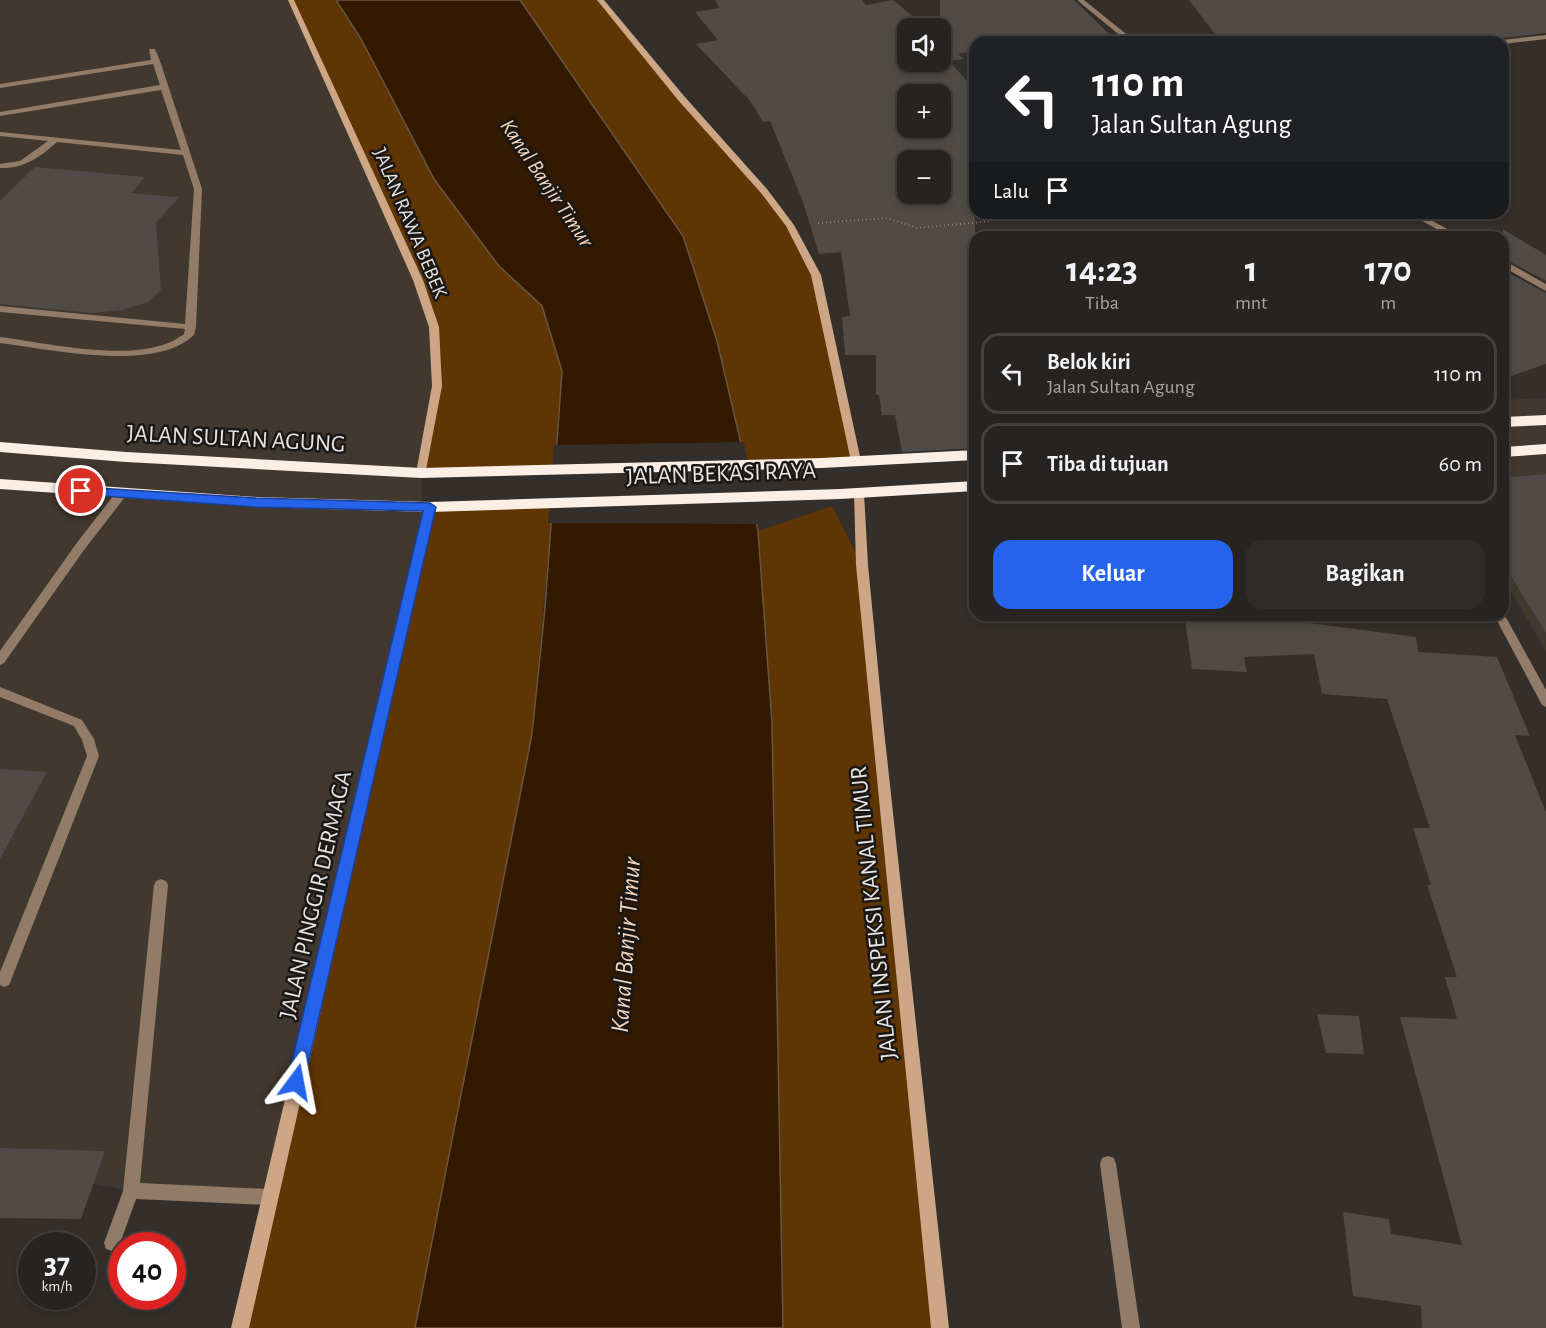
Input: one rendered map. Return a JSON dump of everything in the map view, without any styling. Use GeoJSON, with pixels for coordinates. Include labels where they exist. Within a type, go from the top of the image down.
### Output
{"type":"FeatureCollection","features":[{"type":"Feature","properties":{"kind":"highway"},"geometry":{"type":"LineString","coordinates":[[1509,422],[1546,420]]}},
{"type":"Feature","properties":{"kind":"highway","name":"JALAN SULTAN AGUNG"},"geometry":{"type":"LineString","coordinates":[[0,447],[126,457],[421,473],[470,473]]}},
{"type":"Feature","properties":{"kind":"highway"},"geometry":{"type":"LineString","coordinates":[[1509,452],[1546,449]]}},
{"type":"Feature","properties":{"kind":"highway","name":"JALAN BEKASI RAYA"},"geometry":{"type":"LineString","coordinates":[[470,473],[822,463],[969,455]]}},
{"type":"Feature","properties":{"kind":"highway"},"geometry":{"type":"LineString","coordinates":[[0,484],[256,502],[430,507]]}},
{"type":"Feature","properties":{"kind":"highway","name":"JALAN BEKASI RAYA"},"geometry":{"type":"LineString","coordinates":[[430,507],[840,494],[969,486]]}},
{"type":"Feature","properties":{"kind":"street","name":"JALAN RAWA BEBEK"},"geometry":{"type":"LineString","coordinates":[[291,0],[418,280],[434,327],[436,386],[421,473]]}},
{"type":"Feature","properties":{"kind":"street"},"geometry":{"type":"LineString","coordinates":[[600,0],[681,98],[764,191],[790,225],[816,275],[856,461]]}},
{"type":"Feature","properties":{"kind":"street"},"geometry":{"type":"LineString","coordinates":[[1080,0],[1125,36]]}},
{"type":"Feature","properties":{"kind":"street"},"geometry":{"type":"LineString","coordinates":[[1509,41],[1546,37]]}},
{"type":"Feature","properties":{"kind":"street"},"geometry":{"type":"LineString","coordinates":[[0,340],[142,354],[180,344],[189,335],[198,189],[152,51]]}},
{"type":"Feature","properties":{"kind":"street"},"geometry":{"type":"LineString","coordinates":[[0,86],[156,61]]}},
{"type":"Feature","properties":{"kind":"street"},"geometry":{"type":"LineString","coordinates":[[0,114],[164,87]]}},
{"type":"Feature","properties":{"kind":"street"},"geometry":{"type":"LineString","coordinates":[[0,134],[186,153]]}},
{"type":"Feature","properties":{"kind":"street"},"geometry":{"type":"LineString","coordinates":[[0,176],[4,166],[24,163],[55,140]]}},
{"type":"Feature","properties":{"kind":"street"},"geometry":{"type":"LineString","coordinates":[[1424,219],[1446,231]]}},
{"type":"Feature","properties":{"kind":"street"},"geometry":{"type":"LineString","coordinates":[[1509,266],[1546,288]]}},
{"type":"Feature","properties":{"kind":"street"},"geometry":{"type":"LineString","coordinates":[[0,309],[191,327]]}},
{"type":"Feature","properties":{"kind":"street","name":"JALAN INSPEKSI KANAL TIMUR"},"geometry":{"type":"LineString","coordinates":[[859,493],[862,565],[940,1328]]}},
{"type":"Feature","properties":{"kind":"street"},"geometry":{"type":"LineString","coordinates":[[0,660],[80,547],[121,494]]}},
{"type":"Feature","properties":{"kind":"street","name":"JALAN PINGGIR DERMAGA"},"geometry":{"type":"LineString","coordinates":[[240,1328],[430,507]]}},
{"type":"Feature","properties":{"kind":"street"},"geometry":{"type":"LineString","coordinates":[[1503,621],[1546,702]]}},
{"type":"Feature","properties":{"kind":"street"},"geometry":{"type":"LineString","coordinates":[[0,692],[78,723],[88,739],[93,756],[4,980]]}},
{"type":"Feature","properties":{"kind":"street"},"geometry":{"type":"LineString","coordinates":[[116,1232],[131,1191],[160,885]]}},
{"type":"Feature","properties":{"kind":"street"},"geometry":{"type":"LineString","coordinates":[[1107,1164],[1131,1328]]}},
{"type":"Feature","properties":{"kind":"street"},"geometry":{"type":"LineString","coordinates":[[131,1191],[269,1197]]}},
{"type":"Feature","properties":{"kind":"path"},"geometry":{"type":"LineString","coordinates":[[790,225],[887,218],[917,228],[992,221]]}},
{"type":"Feature","properties":{"kind":"shaded area"},"geometry":{"type":"Polygon","coordinates":[[[0,0],[291,0],[434,327],[433,403],[422,470],[421,546],[269,1197],[131,1191],[0,1166],[0,0]]]}},
{"type":"Feature","properties":{"kind":"shaded area"},"geometry":{"type":"Polygon","coordinates":[[[291,0],[336,0],[499,266],[542,306],[562,371],[553,471],[421,473],[437,386],[434,327],[291,0]]]}},
{"type":"Feature","properties":{"kind":"shaded area"},"geometry":{"type":"Polygon","coordinates":[[[520,0],[600,0],[790,225],[816,275],[856,461],[746,465],[717,341],[683,236],[520,0]]]}},
{"type":"Feature","properties":{"kind":"shaded area"},"geometry":{"type":"Polygon","coordinates":[[[1546,398],[1546,652],[1509,587],[1509,400],[1546,398]]]}},
{"type":"Feature","properties":{"kind":"shaded area"},"geometry":{"type":"Polygon","coordinates":[[[553,501],[532,734],[415,1328],[240,1328],[430,507],[553,501]]]}},
{"type":"Feature","properties":{"kind":"shaded area"},"geometry":{"type":"Polygon","coordinates":[[[832,506],[862,565],[940,1328],[779,1328],[772,723],[758,531],[832,506]]]}},
{"type":"Feature","properties":{"kind":"water","name":"Kanal Banjir Timur"},"geometry":{"type":"Polygon","coordinates":[[[336,0],[520,0],[683,236],[717,341],[746,465],[758,531],[772,723],[783,1328],[415,1328],[532,734],[545,608],[562,371],[542,306],[499,266],[434,179],[361,39],[336,0]]]}},
{"type":"Feature","properties":{"kind":"pier"},"geometry":{"type":"Polygon","coordinates":[[[744,442],[760,524],[548,523],[554,445],[744,442]]]}},
{"type":"Feature","properties":{"kind":"building"},"geometry":{"type":"Polygon","coordinates":[[[715,0],[862,0],[866,5],[893,0],[915,18],[897,18],[897,72],[951,72],[951,63],[969,83],[969,219],[975,219],[975,231],[969,231],[969,448],[902,452],[895,415],[882,415],[879,395],[876,395],[876,355],[845,355],[842,317],[850,316],[841,252],[819,254],[803,202],[770,121],[763,122],[750,101],[696,44],[718,40],[695,12],[719,8],[715,0]]]}},
{"type":"Feature","properties":{"kind":"building"},"geometry":{"type":"Polygon","coordinates":[[[940,0],[1074,0],[1111,36],[969,36],[969,52],[958,54],[964,59],[951,61],[951,18],[940,18],[940,0]]]}},
{"type":"Feature","properties":{"kind":"building"},"geometry":{"type":"Polygon","coordinates":[[[1189,0],[1546,0],[1546,33],[1509,37],[1216,36],[1189,0]]]}},
{"type":"Feature","properties":{"kind":"building"},"geometry":{"type":"Polygon","coordinates":[[[35,167],[145,177],[131,193],[179,197],[156,223],[161,290],[148,302],[123,310],[92,313],[0,304],[0,201],[35,167]]]}},
{"type":"Feature","properties":{"kind":"building"},"geometry":{"type":"Polygon","coordinates":[[[1509,233],[1546,255],[1546,281],[1509,261],[1509,233]]]}},
{"type":"Feature","properties":{"kind":"building"},"geometry":{"type":"Polygon","coordinates":[[[1509,273],[1546,293],[1546,364],[1509,377],[1509,273]]]}},
{"type":"Feature","properties":{"kind":"building"},"geometry":{"type":"Polygon","coordinates":[[[1546,474],[1546,633],[1509,573],[1509,477],[1546,474]]]}},
{"type":"Feature","properties":{"kind":"building"},"geometry":{"type":"Polygon","coordinates":[[[1185,621],[1308,621],[1309,623],[1416,637],[1418,652],[1497,657],[1530,736],[1515,735],[1546,812],[1546,1328],[1422,1328],[1421,1306],[1353,1296],[1343,1212],[1389,1219],[1391,1234],[1462,1245],[1400,1017],[1457,1019],[1445,977],[1457,977],[1427,885],[1431,885],[1413,828],[1430,828],[1387,699],[1322,694],[1314,654],[1244,657],[1247,672],[1192,669],[1185,621]]]}},
{"type":"Feature","properties":{"kind":"building"},"geometry":{"type":"Polygon","coordinates":[[[0,769],[47,772],[0,859],[0,769]]]}},
{"type":"Feature","properties":{"kind":"building"},"geometry":{"type":"Polygon","coordinates":[[[1317,1014],[1359,1016],[1364,1054],[1326,1053],[1317,1014]]]}},
{"type":"Feature","properties":{"kind":"building"},"geometry":{"type":"Polygon","coordinates":[[[0,1148],[105,1151],[81,1219],[0,1218],[0,1148]]]}},
{"type":"Feature","properties":{"kind":"route"},"geometry":{"type":"LineString","coordinates":[[81,491],[256,502],[430,507],[296,1082]]}}]}
